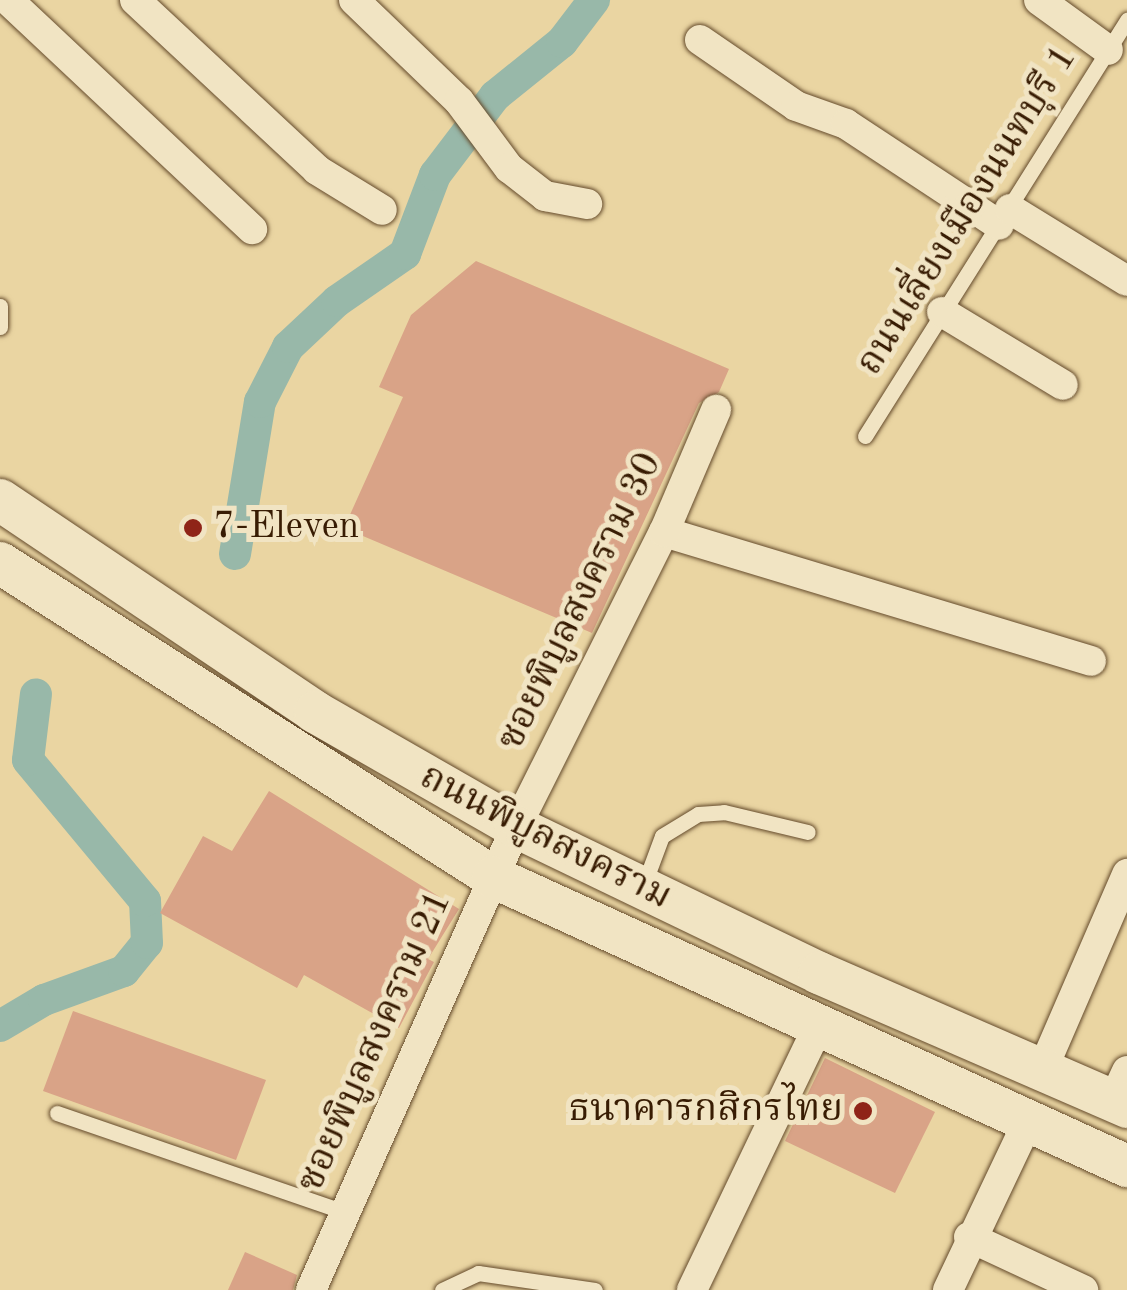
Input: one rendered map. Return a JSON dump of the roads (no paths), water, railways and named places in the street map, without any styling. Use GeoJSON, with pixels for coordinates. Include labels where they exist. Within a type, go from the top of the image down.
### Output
{"type":"FeatureCollection","features":[{"type":"Feature","properties":{"kind":"main road","name":"ถนนพิบูลสงคราม"},"geometry":{"type":"LineString","coordinates":[[0,500],[315,712],[516,827],[641,890],[1041,1073],[1122,1093]]}},
{"type":"Feature","properties":{"kind":"main road","name":"ถนนพิบูลสงคราม"},"geometry":{"type":"LineString","coordinates":[[0,563],[492,877],[816,1029],[1127,1166]]}},
{"type":"Feature","properties":{"kind":"street"},"geometry":{"type":"LineString","coordinates":[[8,0],[252,229]]}},
{"type":"Feature","properties":{"kind":"street"},"geometry":{"type":"LineString","coordinates":[[135,0],[318,170],[382,210]]}},
{"type":"Feature","properties":{"kind":"street"},"geometry":{"type":"LineString","coordinates":[[354,0],[459,101],[510,168],[545,196],[587,204]]}},
{"type":"Feature","properties":{"kind":"street"},"geometry":{"type":"LineString","coordinates":[[1039,0],[1108,50]]}},
{"type":"Feature","properties":{"kind":"street"},"geometry":{"type":"LineString","coordinates":[[700,40],[796,106],[846,124],[1005,217],[1127,281]]}},
{"type":"Feature","properties":{"kind":"street"},"geometry":{"type":"LineString","coordinates":[[942,312],[1063,384]]}},
{"type":"Feature","properties":{"kind":"street","name":"ซอยพิบูลสงคราม 30"},"geometry":{"type":"LineString","coordinates":[[516,827],[664,532],[716,410]]}},
{"type":"Feature","properties":{"kind":"street"},"geometry":{"type":"LineString","coordinates":[[664,532],[1090,660]]}},
{"type":"Feature","properties":{"kind":"street","name":"ซอยพิบูลสงคราม 21"},"geometry":{"type":"LineString","coordinates":[[311,1290],[516,827]]}},
{"type":"Feature","properties":{"kind":"street"},"geometry":{"type":"LineString","coordinates":[[1041,1073],[1127,874]]}},
{"type":"Feature","properties":{"kind":"street"},"geometry":{"type":"LineString","coordinates":[[692,1290],[816,1029]]}},
{"type":"Feature","properties":{"kind":"street"},"geometry":{"type":"LineString","coordinates":[[948,1290],[1027,1124]]}},
{"type":"Feature","properties":{"kind":"street"},"geometry":{"type":"LineString","coordinates":[[970,1237],[1083,1290]]}},
{"type":"Feature","properties":{"kind":"lane","name":"ถนนเลี่ยงเมืองนนทบุรี 1"},"geometry":{"type":"LineString","coordinates":[[865,436],[1127,20]]}},
{"type":"Feature","properties":{"kind":"lane"},"geometry":{"type":"LineString","coordinates":[[0,306],[0,328]]}},
{"type":"Feature","properties":{"kind":"lane"},"geometry":{"type":"LineString","coordinates":[[641,890],[662,836],[688,817],[724,812],[808,832]]}},
{"type":"Feature","properties":{"kind":"lane"},"geometry":{"type":"LineString","coordinates":[[57,1113],[344,1212]]}},
{"type":"Feature","properties":{"kind":"lane"},"geometry":{"type":"LineString","coordinates":[[442,1290],[478,1273],[534,1285],[596,1290]]}},
{"type":"Feature","properties":{"kind":"waterway"},"geometry":{"type":"LineString","coordinates":[[235,554],[260,402],[288,347],[337,301],[405,254],[435,175],[495,96],[562,42],[594,0]]}},
{"type":"Feature","properties":{"kind":"waterway"},"geometry":{"type":"LineString","coordinates":[[0,1026],[44,1000],[124,971],[147,943],[145,901],[28,760],[36,694]]}},
{"type":"Feature","properties":{"kind":"place","name":"7-Eleven"},"geometry":{"type":"Point","coordinates":[193,528]}},
{"type":"Feature","properties":{"kind":"place","name":"ธนาคารกสิกรไทย"},"geometry":{"type":"Point","coordinates":[863,1111]}}]}
